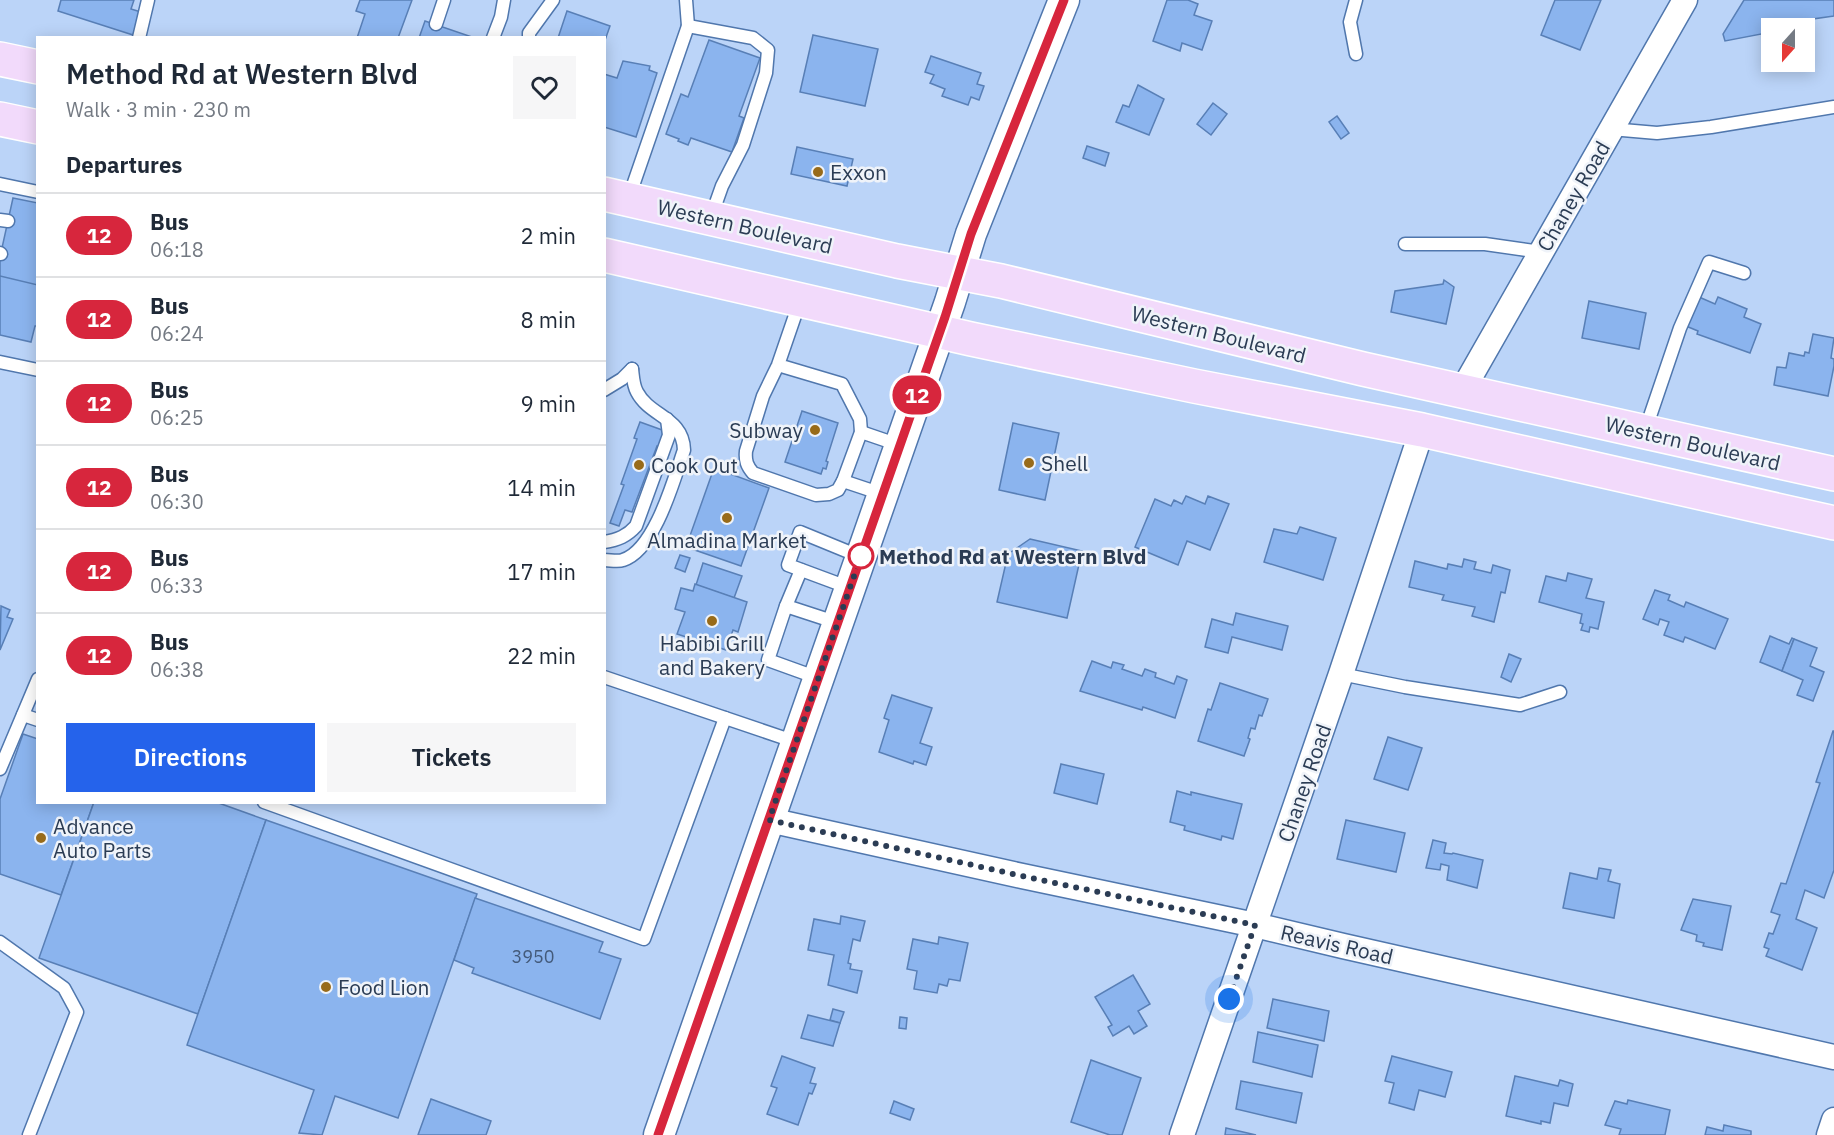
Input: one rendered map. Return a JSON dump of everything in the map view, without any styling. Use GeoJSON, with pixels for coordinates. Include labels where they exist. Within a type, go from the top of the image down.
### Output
{"type":"FeatureCollection","features":[{"type":"Feature","properties":{"kind":"main road"},"geometry":{"type":"LineString","coordinates":[[0,59],[36,67]]}},
{"type":"Feature","properties":{"kind":"main road"},"geometry":{"type":"LineString","coordinates":[[0,119],[36,127]]}},
{"type":"Feature","properties":{"kind":"main road","name":"Western Boulevard"},"geometry":{"type":"LineString","coordinates":[[616,197],[888,259],[949,302],[1184,384],[1422,430],[1834,523]]}},
{"type":"Feature","properties":{"kind":"main road","name":"Western Boulevard"},"geometry":{"type":"LineString","coordinates":[[606,255],[801,300],[949,302],[1001,281],[1363,369],[1834,474]]}},
{"type":"Feature","properties":{"kind":"street"},"geometry":{"type":"LineString","coordinates":[[658,1135],[900,445],[971,234],[1064,0]]}},
{"type":"Feature","properties":{"kind":"street","name":"Chaney Road"},"geometry":{"type":"LineString","coordinates":[[1462,391],[1685,0]]}},
{"type":"Feature","properties":{"kind":"street","name":"Chaney Road"},"geometry":{"type":"LineString","coordinates":[[1182,1135],[1341,674],[1422,430]]}},
{"type":"Feature","properties":{"kind":"street","name":"Reavis Road"},"geometry":{"type":"LineString","coordinates":[[769,820],[1255,925],[1834,1057]]}},
{"type":"Feature","properties":{"kind":"street"},"geometry":{"type":"LineString","coordinates":[[1829,1135],[1834,1120]]}},
{"type":"Feature","properties":{"kind":"lane"},"geometry":{"type":"LineString","coordinates":[[139,36],[148,0]]}},
{"type":"Feature","properties":{"kind":"lane"},"geometry":{"type":"LineString","coordinates":[[436,24],[444,0]]}},
{"type":"Feature","properties":{"kind":"lane"},"geometry":{"type":"LineString","coordinates":[[494,36],[504,0]]}},
{"type":"Feature","properties":{"kind":"lane"},"geometry":{"type":"LineString","coordinates":[[529,36],[553,0]]}},
{"type":"Feature","properties":{"kind":"lane"},"geometry":{"type":"LineString","coordinates":[[616,197],[688,26],[686,0]]}},
{"type":"Feature","properties":{"kind":"lane"},"geometry":{"type":"LineString","coordinates":[[1356,0],[1350,22],[1356,54]]}},
{"type":"Feature","properties":{"kind":"lane"},"geometry":{"type":"LineString","coordinates":[[688,26],[753,38],[768,50],[766,73],[743,145],[722,186],[711,218]]}},
{"type":"Feature","properties":{"kind":"lane"},"geometry":{"type":"LineString","coordinates":[[1611,129],[1657,133],[1711,127],[1834,107]]}},
{"type":"Feature","properties":{"kind":"lane"},"geometry":{"type":"LineString","coordinates":[[0,184],[36,192]]}},
{"type":"Feature","properties":{"kind":"lane"},"geometry":{"type":"LineString","coordinates":[[1405,244],[1485,244],[1541,252]]}},
{"type":"Feature","properties":{"kind":"lane"},"geometry":{"type":"LineString","coordinates":[[1644,432],[1680,328],[1709,262],[1744,273]]}},
{"type":"Feature","properties":{"kind":"lane"},"geometry":{"type":"LineString","coordinates":[[778,365],[842,384],[860,419],[861,432],[843,481],[838,490],[829,494],[816,495],[753,473],[745,459],[763,396],[778,365],[801,300]]}},
{"type":"Feature","properties":{"kind":"lane"},"geometry":{"type":"LineString","coordinates":[[0,362],[36,370]]}},
{"type":"Feature","properties":{"kind":"lane"},"geometry":{"type":"LineString","coordinates":[[606,389],[622,379],[632,369],[633,383],[637,393],[647,405],[667,419],[684,439],[684,450],[658,522],[644,544],[623,560],[606,560]]}},
{"type":"Feature","properties":{"kind":"lane"},"geometry":{"type":"LineString","coordinates":[[606,542],[615,541],[628,535],[636,526],[669,435],[667,419]]}},
{"type":"Feature","properties":{"kind":"lane"},"geometry":{"type":"LineString","coordinates":[[861,432],[900,445]]}},
{"type":"Feature","properties":{"kind":"lane"},"geometry":{"type":"LineString","coordinates":[[843,481],[882,494]]}},
{"type":"Feature","properties":{"kind":"lane"},"geometry":{"type":"LineString","coordinates":[[850,588],[788,565],[800,532],[861,557]]}},
{"type":"Feature","properties":{"kind":"lane"},"geometry":{"type":"LineString","coordinates":[[801,570],[768,660],[819,678]]}},
{"type":"Feature","properties":{"kind":"lane"},"geometry":{"type":"LineString","coordinates":[[786,606],[838,623]]}},
{"type":"Feature","properties":{"kind":"lane"},"geometry":{"type":"LineString","coordinates":[[1341,674],[1439,693],[1520,705],[1560,692]]}},
{"type":"Feature","properties":{"kind":"lane"},"geometry":{"type":"LineString","coordinates":[[606,679],[796,742]]}},
{"type":"Feature","properties":{"kind":"lane"},"geometry":{"type":"LineString","coordinates":[[0,769],[36,684]]}},
{"type":"Feature","properties":{"kind":"lane"},"geometry":{"type":"LineString","coordinates":[[23,715],[36,719]]}},
{"type":"Feature","properties":{"kind":"lane"},"geometry":{"type":"LineString","coordinates":[[270,804],[644,939],[725,718]]}},
{"type":"Feature","properties":{"kind":"lane"},"geometry":{"type":"LineString","coordinates":[[0,942],[64,988],[77,1012],[29,1135]]}},
{"type":"Feature","properties":{"kind":"building"},"geometry":{"type":"Polygon","coordinates":[[[61,0],[134,0],[131,9],[141,12],[133,35],[58,11],[61,0]]]}},
{"type":"Feature","properties":{"kind":"building"},"geometry":{"type":"Polygon","coordinates":[[[360,0],[412,0],[399,36],[358,36],[365,14],[356,11],[360,0]]]}},
{"type":"Feature","properties":{"kind":"building"},"geometry":{"type":"Polygon","coordinates":[[[1167,0],[1188,0],[1198,4],[1194,15],[1212,21],[1202,50],[1182,43],[1180,51],[1153,41],[1167,0]]]}},
{"type":"Feature","properties":{"kind":"building"},"geometry":{"type":"Polygon","coordinates":[[[1555,0],[1601,0],[1580,50],[1541,35],[1555,0]]]}},
{"type":"Feature","properties":{"kind":"building"},"geometry":{"type":"Polygon","coordinates":[[[1744,0],[1834,0],[1834,16],[1815,19],[1761,18],[1761,34],[1725,41],[1723,34],[1744,0]]]}},
{"type":"Feature","properties":{"kind":"building"},"geometry":{"type":"Polygon","coordinates":[[[567,11],[610,26],[606,37],[559,36],[567,11]]]}},
{"type":"Feature","properties":{"kind":"building"},"geometry":{"type":"Polygon","coordinates":[[[425,21],[469,36],[420,36],[425,21]]]}},
{"type":"Feature","properties":{"kind":"building"},"geometry":{"type":"Polygon","coordinates":[[[813,35],[878,49],[865,106],[800,92],[813,35]]]}},
{"type":"Feature","properties":{"kind":"building"},"geometry":{"type":"Polygon","coordinates":[[[709,40],[760,58],[739,116],[744,118],[732,152],[691,138],[688,145],[666,134],[681,94],[688,97],[709,40]]]}},
{"type":"Feature","properties":{"kind":"building"},"geometry":{"type":"Polygon","coordinates":[[[931,56],[981,73],[977,84],[984,86],[979,100],[971,97],[968,105],[942,96],[945,89],[930,83],[934,75],[925,72],[931,56]]]}},
{"type":"Feature","properties":{"kind":"building"},"geometry":{"type":"Polygon","coordinates":[[[623,61],[650,66],[649,70],[657,73],[636,137],[606,128],[606,75],[617,78],[623,61]]]}},
{"type":"Feature","properties":{"kind":"building"},"geometry":{"type":"Polygon","coordinates":[[[1138,85],[1164,99],[1149,135],[1116,122],[1123,105],[1129,107],[1138,85]]]}},
{"type":"Feature","properties":{"kind":"building"},"geometry":{"type":"Polygon","coordinates":[[[1213,103],[1227,114],[1211,135],[1197,124],[1213,103]]]}},
{"type":"Feature","properties":{"kind":"building"},"geometry":{"type":"Polygon","coordinates":[[[1337,116],[1349,133],[1341,139],[1329,122],[1337,116]]]}},
{"type":"Feature","properties":{"kind":"building"},"geometry":{"type":"Polygon","coordinates":[[[1087,146],[1109,153],[1105,166],[1083,158],[1087,146]]]}},
{"type":"Feature","properties":{"kind":"building"},"geometry":{"type":"Polygon","coordinates":[[[797,147],[853,159],[847,186],[791,174],[797,147]]]}},
{"type":"Feature","properties":{"kind":"building"},"geometry":{"type":"Polygon","coordinates":[[[13,198],[36,203],[36,291],[0,283],[0,257],[13,198]]]}},
{"type":"Feature","properties":{"kind":"building"},"geometry":{"type":"Polygon","coordinates":[[[0,276],[36,285],[36,326],[31,342],[0,335],[0,276]]]}},
{"type":"Feature","properties":{"kind":"building"},"geometry":{"type":"Polygon","coordinates":[[[1444,280],[1454,287],[1446,324],[1391,312],[1395,291],[1443,284],[1444,280]]]}},
{"type":"Feature","properties":{"kind":"building"},"geometry":{"type":"Polygon","coordinates":[[[1699,297],[1715,304],[1718,297],[1747,309],[1744,317],[1761,324],[1750,353],[1697,334],[1698,331],[1686,326],[1699,297]]]}},
{"type":"Feature","properties":{"kind":"building"},"geometry":{"type":"Polygon","coordinates":[[[1589,301],[1646,313],[1639,349],[1582,338],[1589,301]]]}},
{"type":"Feature","properties":{"kind":"building"},"geometry":{"type":"Polygon","coordinates":[[[1813,334],[1834,338],[1831,358],[1834,359],[1834,366],[1828,396],[1774,385],[1777,367],[1786,368],[1789,353],[1804,356],[1805,352],[1809,353],[1813,334]]]}},
{"type":"Feature","properties":{"kind":"building"},"geometry":{"type":"Polygon","coordinates":[[[802,411],[838,423],[826,461],[828,462],[826,469],[823,468],[821,474],[785,462],[802,411]]]}},
{"type":"Feature","properties":{"kind":"building","name":"Cook Out"},"geometry":{"type":"Polygon","coordinates":[[[640,422],[665,431],[632,512],[625,510],[619,526],[610,523],[624,485],[621,484],[637,439],[634,438],[640,422]]]}},
{"type":"Feature","properties":{"kind":"building"},"geometry":{"type":"Polygon","coordinates":[[[1013,423],[1059,433],[1045,500],[999,490],[1013,423]]]}},
{"type":"Feature","properties":{"kind":"building","name":"Almadina Market"},"geometry":{"type":"Polygon","coordinates":[[[714,468],[769,488],[741,566],[686,547],[714,468]]]}},
{"type":"Feature","properties":{"kind":"building"},"geometry":{"type":"Polygon","coordinates":[[[1186,496],[1205,504],[1208,496],[1229,504],[1210,550],[1187,541],[1178,565],[1135,547],[1155,499],[1171,506],[1174,500],[1182,504],[1186,496]]]}},
{"type":"Feature","properties":{"kind":"building"},"geometry":{"type":"Polygon","coordinates":[[[1300,527],[1336,538],[1323,580],[1264,562],[1274,529],[1297,534],[1300,527]]]}},
{"type":"Feature","properties":{"kind":"building"},"geometry":{"type":"Polygon","coordinates":[[[1030,539],[1082,551],[1067,618],[997,602],[1008,554],[1030,539]]]}},
{"type":"Feature","properties":{"kind":"building"},"geometry":{"type":"Polygon","coordinates":[[[680,555],[690,558],[685,572],[675,568],[680,555]]]}},
{"type":"Feature","properties":{"kind":"building"},"geometry":{"type":"Polygon","coordinates":[[[1464,559],[1476,562],[1474,569],[1491,573],[1493,565],[1510,570],[1505,593],[1501,592],[1494,622],[1472,616],[1475,607],[1442,600],[1444,595],[1409,587],[1415,561],[1447,569],[1448,564],[1462,567],[1464,559]]]}},
{"type":"Feature","properties":{"kind":"building"},"geometry":{"type":"Polygon","coordinates":[[[703,563],[742,576],[734,598],[696,585],[703,563]]]}},
{"type":"Feature","properties":{"kind":"building"},"geometry":{"type":"Polygon","coordinates":[[[1568,573],[1592,579],[1586,598],[1604,602],[1598,629],[1590,627],[1589,632],[1581,630],[1582,614],[1539,602],[1546,576],[1566,581],[1568,573]]]}},
{"type":"Feature","properties":{"kind":"building","name":"Habibi Grill and Bakery"},"geometry":{"type":"Polygon","coordinates":[[[695,584],[747,602],[738,632],[733,630],[726,650],[677,634],[685,612],[675,609],[681,588],[693,591],[695,584]]]}},
{"type":"Feature","properties":{"kind":"building"},"geometry":{"type":"Polygon","coordinates":[[[1655,590],[1670,595],[1668,600],[1684,607],[1686,602],[1728,619],[1715,649],[1685,637],[1683,642],[1664,635],[1669,622],[1660,619],[1658,625],[1643,619],[1655,590]]]}},
{"type":"Feature","properties":{"kind":"building"},"geometry":{"type":"Polygon","coordinates":[[[1,606],[10,610],[7,617],[13,619],[0,650],[1,606]]]}},
{"type":"Feature","properties":{"kind":"building"},"geometry":{"type":"Polygon","coordinates":[[[1236,613],[1288,626],[1282,650],[1232,637],[1228,653],[1205,647],[1212,619],[1233,625],[1236,613]]]}},
{"type":"Feature","properties":{"kind":"building"},"geometry":{"type":"Polygon","coordinates":[[[1770,636],[1789,644],[1792,638],[1794,639],[1782,671],[1760,662],[1770,636]]]}},
{"type":"Feature","properties":{"kind":"building"},"geometry":{"type":"Polygon","coordinates":[[[1794,639],[1817,648],[1810,666],[1824,672],[1813,701],[1797,695],[1803,680],[1782,671],[1794,639]]]}},
{"type":"Feature","properties":{"kind":"building"},"geometry":{"type":"Polygon","coordinates":[[[1509,654],[1521,659],[1511,682],[1501,677],[1509,654]]]}},
{"type":"Feature","properties":{"kind":"building"},"geometry":{"type":"Polygon","coordinates":[[[1092,661],[1111,668],[1113,662],[1124,665],[1122,669],[1142,676],[1145,669],[1156,673],[1155,677],[1174,684],[1177,676],[1187,680],[1175,718],[1143,707],[1142,710],[1080,691],[1092,661]]]}},
{"type":"Feature","properties":{"kind":"building"},"geometry":{"type":"Polygon","coordinates":[[[1220,683],[1268,699],[1262,716],[1259,715],[1255,729],[1251,728],[1244,756],[1198,741],[1208,709],[1211,710],[1220,683]]]}},
{"type":"Feature","properties":{"kind":"building"},"geometry":{"type":"Polygon","coordinates":[[[892,695],[932,708],[920,743],[932,747],[926,765],[914,761],[913,764],[879,752],[889,720],[884,718],[892,695]]]}},
{"type":"Feature","properties":{"kind":"building"},"geometry":{"type":"Polygon","coordinates":[[[1833,731],[1834,870],[1824,898],[1805,890],[1796,919],[1817,928],[1802,970],[1766,956],[1769,949],[1764,947],[1769,933],[1773,934],[1780,915],[1771,912],[1781,883],[1786,884],[1820,783],[1816,782],[1833,731]]]}},
{"type":"Feature","properties":{"kind":"building","name":"Advance Auto Parts"},"geometry":{"type":"Polygon","coordinates":[[[23,734],[36,738],[36,804],[93,804],[61,895],[0,874],[0,799],[23,734]]]}},
{"type":"Feature","properties":{"kind":"building"},"geometry":{"type":"Polygon","coordinates":[[[1388,737],[1422,748],[1408,790],[1374,779],[1388,737]]]}},
{"type":"Feature","properties":{"kind":"building"},"geometry":{"type":"Polygon","coordinates":[[[1061,764],[1104,774],[1097,804],[1054,793],[1061,764]]]}},
{"type":"Feature","properties":{"kind":"building"},"geometry":{"type":"Polygon","coordinates":[[[1177,791],[1242,804],[1233,839],[1222,836],[1221,840],[1184,830],[1185,826],[1170,822],[1177,791]]]}},
{"type":"Feature","properties":{"kind":"building"},"geometry":{"type":"Polygon","coordinates":[[[93,804],[222,804],[266,820],[198,1014],[39,958],[93,804]]]}},
{"type":"Feature","properties":{"kind":"building","name":"Food Lion"},"geometry":{"type":"Polygon","coordinates":[[[266,820],[477,894],[398,1118],[335,1096],[322,1135],[299,1133],[314,1090],[187,1045],[266,820]]]}},
{"type":"Feature","properties":{"kind":"building"},"geometry":{"type":"Polygon","coordinates":[[[1346,820],[1405,833],[1396,872],[1337,859],[1346,820]]]}},
{"type":"Feature","properties":{"kind":"building"},"geometry":{"type":"Polygon","coordinates":[[[1433,840],[1446,843],[1444,853],[1483,860],[1477,888],[1447,880],[1449,866],[1441,864],[1440,870],[1426,868],[1433,840]]]}},
{"type":"Feature","properties":{"kind":"building"},"geometry":{"type":"Polygon","coordinates":[[[1599,868],[1611,870],[1608,881],[1620,884],[1614,918],[1563,908],[1570,873],[1597,879],[1599,868]]]}},
{"type":"Feature","properties":{"kind":"building"},"geometry":{"type":"Polygon","coordinates":[[[475,898],[603,942],[599,952],[621,959],[600,1019],[472,973],[474,968],[454,960],[475,898]]]}},
{"type":"Feature","properties":{"kind":"building"},"geometry":{"type":"Polygon","coordinates":[[[1693,899],[1731,906],[1722,950],[1703,946],[1704,943],[1696,941],[1697,935],[1681,930],[1693,899]]]}},
{"type":"Feature","properties":{"kind":"building"},"geometry":{"type":"Polygon","coordinates":[[[841,916],[865,921],[860,941],[853,939],[848,963],[851,964],[850,969],[862,971],[857,993],[828,985],[834,955],[808,950],[814,919],[840,924],[841,916]]]}},
{"type":"Feature","properties":{"kind":"building"},"geometry":{"type":"Polygon","coordinates":[[[939,937],[968,943],[960,981],[949,979],[947,986],[939,984],[937,993],[914,989],[917,971],[907,969],[913,939],[938,944],[939,937]]]}},
{"type":"Feature","properties":{"kind":"building"},"geometry":{"type":"Polygon","coordinates":[[[1133,975],[1150,1004],[1138,1011],[1147,1026],[1134,1034],[1129,1026],[1113,1036],[1108,1027],[1112,1025],[1095,997],[1133,975]]]}},
{"type":"Feature","properties":{"kind":"building"},"geometry":{"type":"Polygon","coordinates":[[[1273,999],[1329,1011],[1324,1041],[1267,1028],[1273,999]]]}},
{"type":"Feature","properties":{"kind":"building"},"geometry":{"type":"Polygon","coordinates":[[[833,1009],[844,1012],[840,1023],[830,1020],[833,1009]]]}},
{"type":"Feature","properties":{"kind":"building"},"geometry":{"type":"Polygon","coordinates":[[[808,1015],[840,1023],[833,1046],[801,1038],[808,1015]]]}},
{"type":"Feature","properties":{"kind":"building"},"geometry":{"type":"Polygon","coordinates":[[[900,1017],[907,1018],[906,1029],[899,1028],[900,1017]]]}},
{"type":"Feature","properties":{"kind":"building"},"geometry":{"type":"Polygon","coordinates":[[[1258,1032],[1318,1045],[1312,1077],[1253,1062],[1258,1032]]]}},
{"type":"Feature","properties":{"kind":"building"},"geometry":{"type":"Polygon","coordinates":[[[782,1056],[815,1068],[810,1083],[816,1084],[812,1094],[809,1093],[798,1125],[767,1114],[777,1088],[771,1086],[782,1056]]]}},
{"type":"Feature","properties":{"kind":"building"},"geometry":{"type":"Polygon","coordinates":[[[1392,1056],[1452,1072],[1445,1097],[1419,1090],[1414,1110],[1389,1103],[1394,1083],[1385,1081],[1392,1056]]]}},
{"type":"Feature","properties":{"kind":"building"},"geometry":{"type":"Polygon","coordinates":[[[1091,1060],[1141,1078],[1122,1135],[1110,1135],[1071,1122],[1091,1060]]]}},
{"type":"Feature","properties":{"kind":"building"},"geometry":{"type":"Polygon","coordinates":[[[1515,1076],[1558,1086],[1560,1080],[1573,1084],[1568,1106],[1554,1103],[1550,1123],[1541,1121],[1541,1124],[1506,1116],[1515,1076]]]}},
{"type":"Feature","properties":{"kind":"building"},"geometry":{"type":"Polygon","coordinates":[[[1241,1081],[1302,1093],[1296,1123],[1236,1109],[1241,1081]]]}},
{"type":"Feature","properties":{"kind":"building"},"geometry":{"type":"Polygon","coordinates":[[[431,1099],[491,1121],[486,1135],[418,1135],[431,1099]]]}},
{"type":"Feature","properties":{"kind":"building"},"geometry":{"type":"Polygon","coordinates":[[[1628,1100],[1670,1110],[1665,1135],[1619,1135],[1621,1129],[1605,1125],[1615,1101],[1627,1104],[1628,1100]]]}},
{"type":"Feature","properties":{"kind":"building"},"geometry":{"type":"Polygon","coordinates":[[[894,1101],[914,1109],[910,1120],[890,1113],[894,1101]]]}},
{"type":"Feature","properties":{"kind":"building"},"geometry":{"type":"Polygon","coordinates":[[[1724,1125],[1751,1131],[1751,1135],[1705,1135],[1707,1127],[1723,1131],[1724,1125]]]}},
{"type":"Feature","properties":{"kind":"building"},"geometry":{"type":"Polygon","coordinates":[[[1226,1128],[1256,1135],[1225,1135],[1226,1128]]]}},
{"type":"Feature","properties":{"kind":"bus line","name":"12"},"geometry":{"type":"LineString","coordinates":[[658,1135],[945,317],[971,234],[1064,0]]}},
{"type":"Feature","properties":{"kind":"place","name":"Exxon"},"geometry":{"type":"Point","coordinates":[818,172]}},
{"type":"Feature","properties":{"kind":"place","name":"Subway"},"geometry":{"type":"Point","coordinates":[815,430]}},
{"type":"Feature","properties":{"kind":"place","name":"Shell"},"geometry":{"type":"Point","coordinates":[1029,463]}},
{"type":"Feature","properties":{"kind":"place","name":"Cook Out"},"geometry":{"type":"Point","coordinates":[639,465]}},
{"type":"Feature","properties":{"kind":"place","name":"Almadina Market"},"geometry":{"type":"Point","coordinates":[727,518]}},
{"type":"Feature","properties":{"kind":"place","name":"Method Rd at Western Blvd"},"geometry":{"type":"Point","coordinates":[861,556]}},
{"type":"Feature","properties":{"kind":"place","name":"Habibi Grill and Bakery"},"geometry":{"type":"Point","coordinates":[712,621]}},
{"type":"Feature","properties":{"kind":"place","name":"Advance Auto Parts"},"geometry":{"type":"Point","coordinates":[41,838]}},
{"type":"Feature","properties":{"kind":"place","name":"Food Lion"},"geometry":{"type":"Point","coordinates":[326,987]}},
{"type":"Feature","properties":{"kind":"route"},"geometry":{"type":"LineString","coordinates":[[861,556],[769,820],[1255,925],[1229,999]]}}]}
